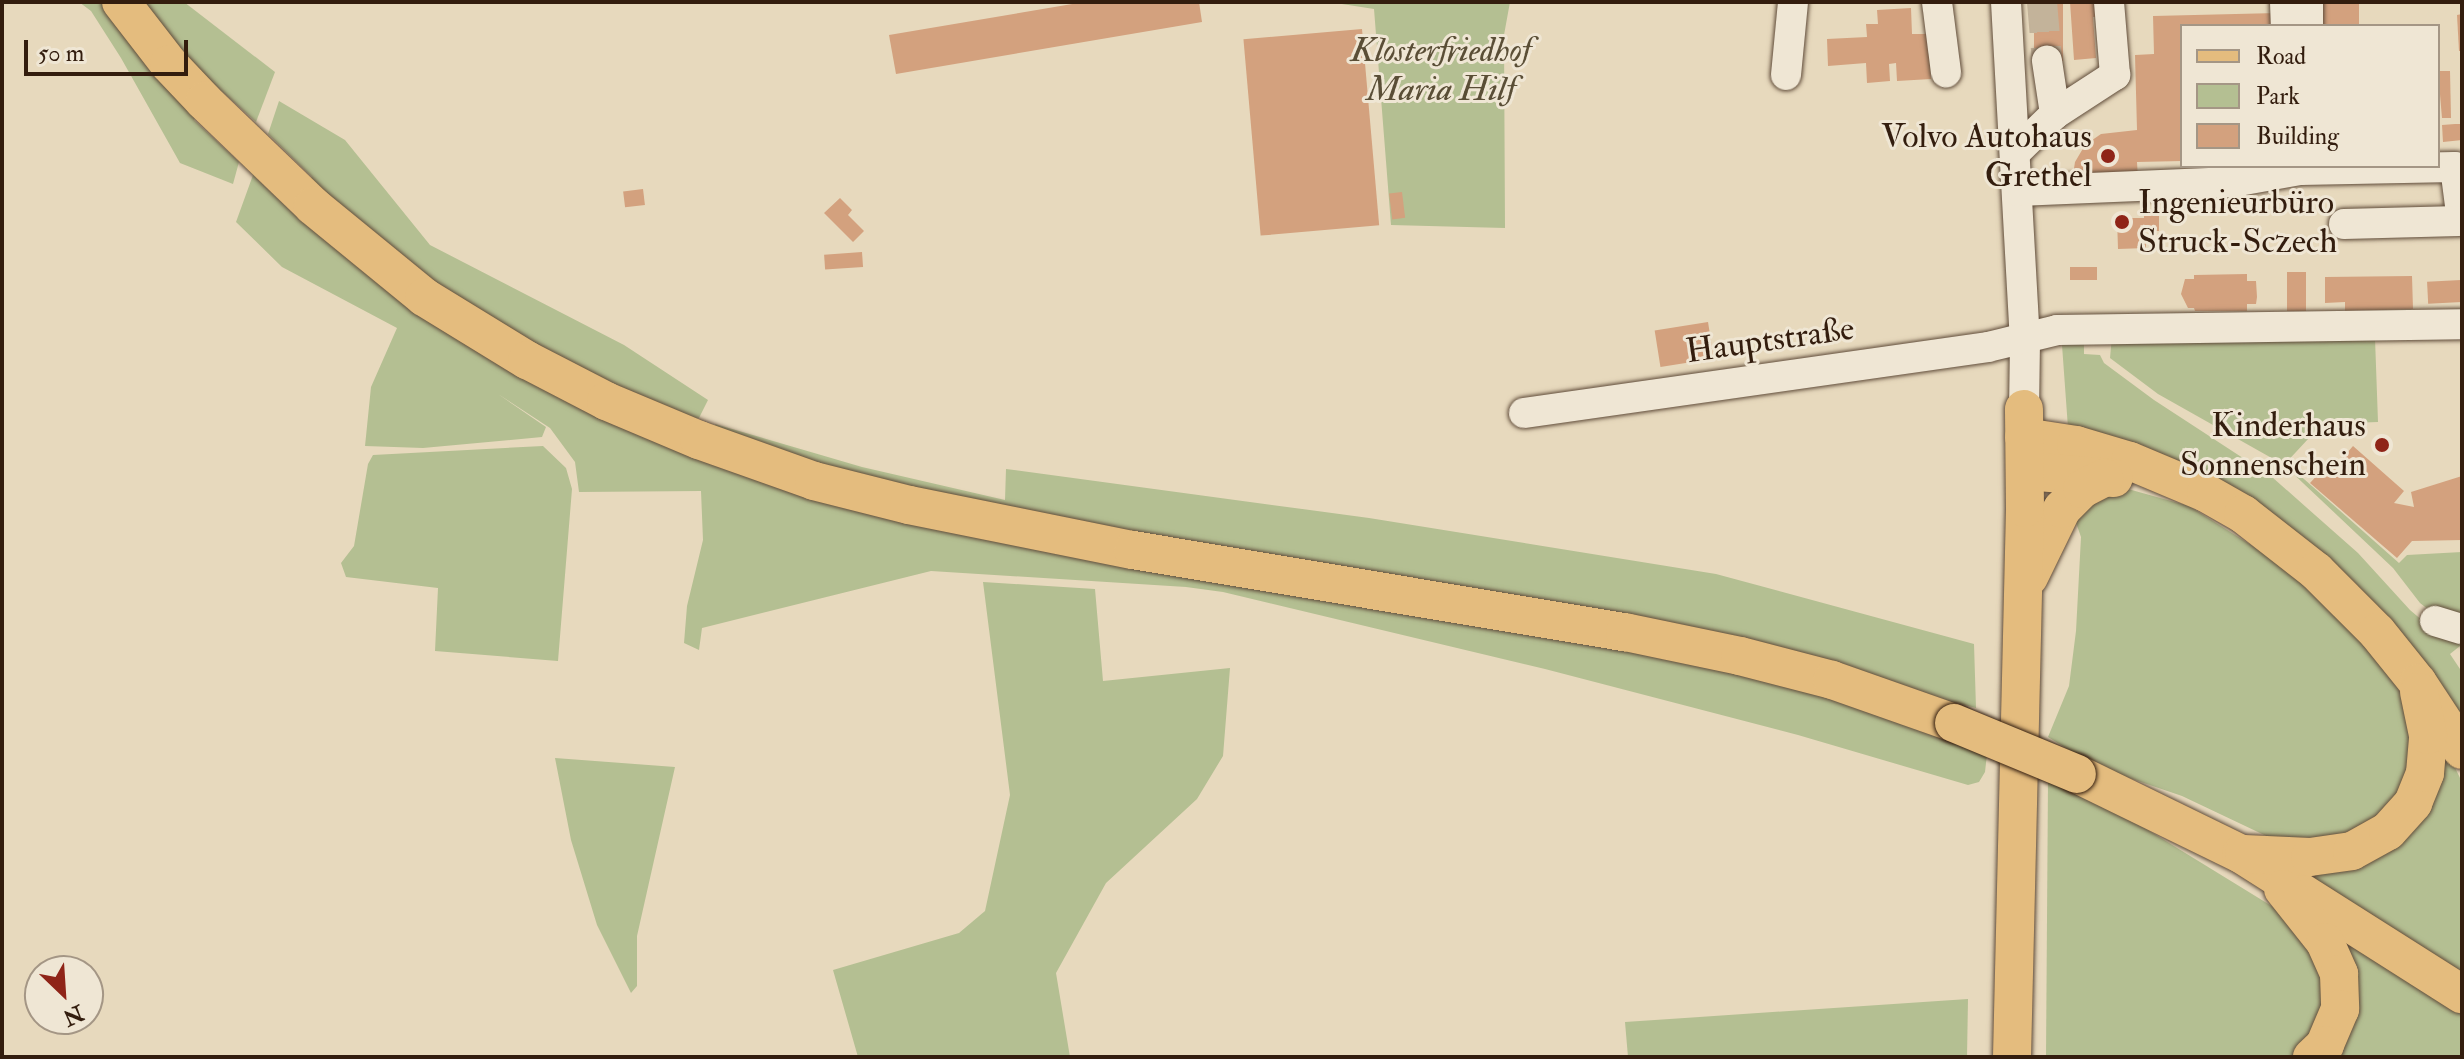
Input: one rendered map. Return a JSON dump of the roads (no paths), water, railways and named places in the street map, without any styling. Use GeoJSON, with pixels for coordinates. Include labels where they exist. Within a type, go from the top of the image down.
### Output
{"type":"FeatureCollection","features":[{"type":"Feature","properties":{"kind":"main road"},"geometry":{"type":"LineString","coordinates":[[121,2],[149,41],[198,96],[313,206],[424,297],[527,360],[620,406],[814,481],[1044,534],[1625,632],[1740,656],[1832,680],[1954,723],[2077,774],[2255,862],[2462,994]]}},
{"type":"Feature","properties":{"kind":"main road"},"geometry":{"type":"LineString","coordinates":[[2025,439],[2076,445],[2165,475],[2243,514],[2316,571],[2377,632],[2418,683],[2462,750]]}},
{"type":"Feature","properties":{"kind":"main road"},"geometry":{"type":"LineString","coordinates":[[2025,439],[2104,478]]}},
{"type":"Feature","properties":{"kind":"main road"},"geometry":{"type":"LineString","coordinates":[[2012,1057],[2025,439]]}},
{"type":"Feature","properties":{"kind":"main road"},"geometry":{"type":"LineString","coordinates":[[2021,593],[2062,509],[2082,489],[2104,478],[2165,475]]}},
{"type":"Feature","properties":{"kind":"main road"},"geometry":{"type":"LineString","coordinates":[[2255,862],[2352,851],[2388,831],[2413,803],[2425,773],[2428,735],[2418,683]]}},
{"type":"Feature","properties":{"kind":"main road"},"geometry":{"type":"LineString","coordinates":[[2255,862],[2325,942],[2339,974],[2340,1009],[2325,1045],[2312,1057]]}},
{"type":"Feature","properties":{"kind":"street"},"geometry":{"type":"LineString","coordinates":[[1786,75],[1793,2]]}},
{"type":"Feature","properties":{"kind":"street"},"geometry":{"type":"LineString","coordinates":[[1937,2],[1946,72]]}},
{"type":"Feature","properties":{"kind":"street"},"geometry":{"type":"LineString","coordinates":[[2006,2],[2025,341],[2025,439]]}},
{"type":"Feature","properties":{"kind":"street"},"geometry":{"type":"LineString","coordinates":[[2016,152],[2055,114],[2115,75],[2109,2]]}},
{"type":"Feature","properties":{"kind":"street"},"geometry":{"type":"LineString","coordinates":[[2285,2],[2286,24]]}},
{"type":"Feature","properties":{"kind":"street"},"geometry":{"type":"LineString","coordinates":[[2308,2],[2308,24]]}},
{"type":"Feature","properties":{"kind":"street"},"geometry":{"type":"LineString","coordinates":[[2054,60],[2055,114]]}},
{"type":"Feature","properties":{"kind":"street"},"geometry":{"type":"LineString","coordinates":[[2344,224],[2461,221],[2455,167],[2440,167]]}},
{"type":"Feature","properties":{"kind":"street"},"geometry":{"type":"LineString","coordinates":[[2018,191],[2233,182],[2300,168]]}},
{"type":"Feature","properties":{"kind":"street","name":"Hauptstraße"},"geometry":{"type":"LineString","coordinates":[[1524,413],[2025,341],[2070,330],[2462,324]]}},
{"type":"Feature","properties":{"kind":"tunnel"},"geometry":{"type":"LineString","coordinates":[[2042,2],[2047,61]]}},
{"type":"Feature","properties":{"kind":"place","name":"Volvo Autohaus Grethel"},"geometry":{"type":"Point","coordinates":[2108,156]}},
{"type":"Feature","properties":{"kind":"place","name":"Ingenieurbüro Struck-Sczech"},"geometry":{"type":"Point","coordinates":[2122,222]}},
{"type":"Feature","properties":{"kind":"place","name":"Kinderhaus Sonnenschein"},"geometry":{"type":"Point","coordinates":[2382,445]}},
{"type":"Feature","properties":{"kind":"park label","name":"Klosterfriedhof Maria Hilf"},"geometry":{"type":"Point","coordinates":[1441,70]}}]}
